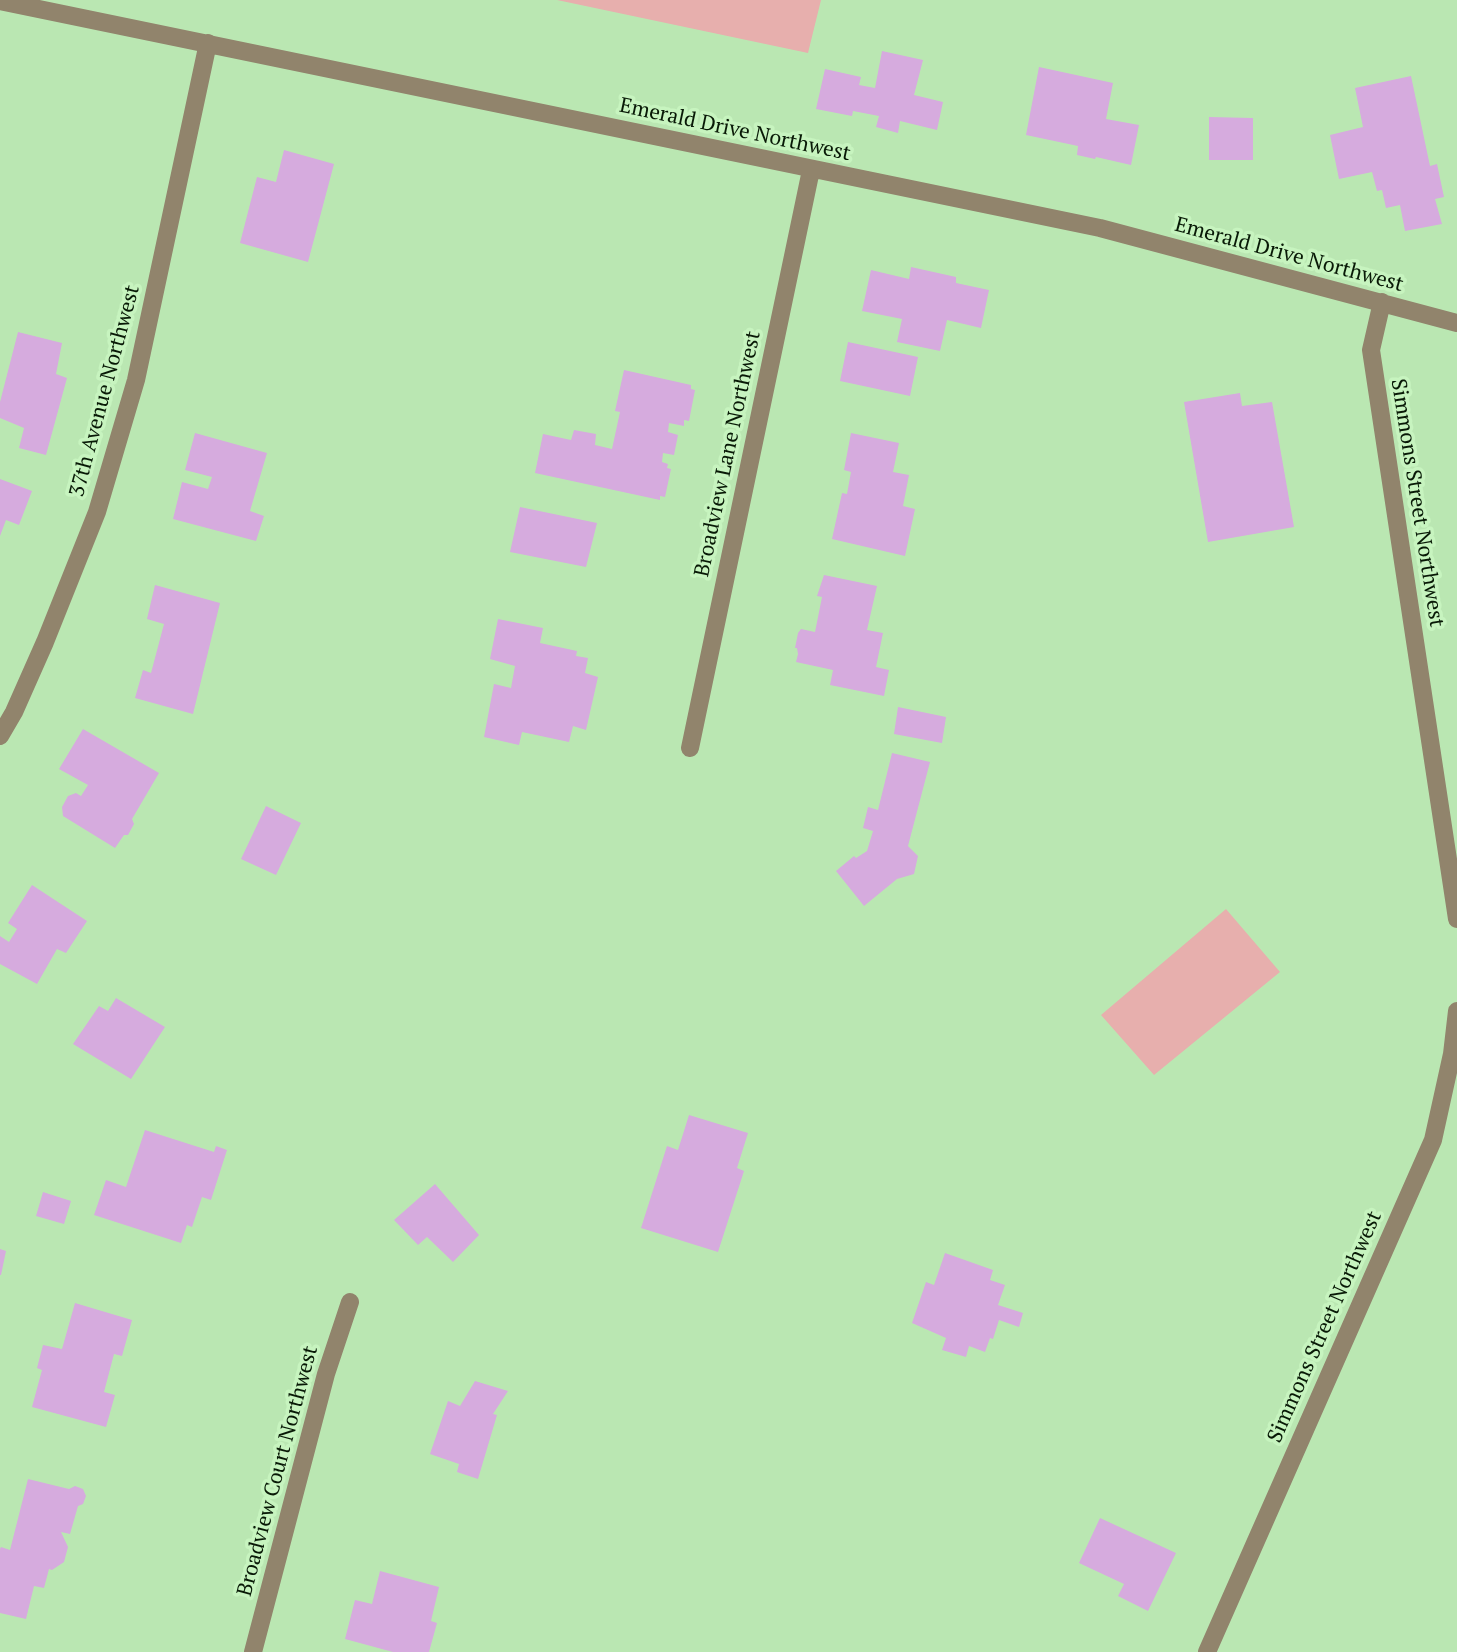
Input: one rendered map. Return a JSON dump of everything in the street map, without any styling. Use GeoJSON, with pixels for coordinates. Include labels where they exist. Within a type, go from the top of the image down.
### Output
{"type":"FeatureCollection","features":[{"type":"Feature","properties":{"kind":"street","name":"Emerald Drive Northwest"},"geometry":{"type":"LineString","coordinates":[[0,1],[1100,228],[1457,323]]}},
{"type":"Feature","properties":{"kind":"street","name":"37th Avenue Northwest"},"geometry":{"type":"LineString","coordinates":[[0,736],[14,712],[45,642],[97,512],[136,380],[208,43]]}},
{"type":"Feature","properties":{"kind":"street","name":"Broadview Lane Northwest"},"geometry":{"type":"LineString","coordinates":[[690,748],[811,170]]}},
{"type":"Feature","properties":{"kind":"street","name":"Simmons Street Northwest"},"geometry":{"type":"LineString","coordinates":[[1382,302],[1371,350],[1457,919]]}},
{"type":"Feature","properties":{"kind":"street","name":"Simmons Street Northwest"},"geometry":{"type":"LineString","coordinates":[[1207,1652],[1433,1140],[1452,1054],[1457,1011]]}},
{"type":"Feature","properties":{"kind":"street","name":"Broadview Court Northwest"},"geometry":{"type":"LineString","coordinates":[[253,1652],[326,1374],[350,1302]]}},
{"type":"Feature","properties":{"kind":"shaded area"},"geometry":{"type":"Polygon","coordinates":[[[557,0],[821,0],[808,53],[557,0]]]}},
{"type":"Feature","properties":{"kind":"shaded area"},"geometry":{"type":"Polygon","coordinates":[[[1226,909],[1280,972],[1154,1075],[1101,1015],[1226,909]]]}},
{"type":"Feature","properties":{"kind":"building"},"geometry":{"type":"Polygon","coordinates":[[[882,51],[923,60],[914,95],[943,102],[937,130],[900,121],[898,133],[876,127],[879,116],[853,111],[852,116],[816,109],[825,69],[861,77],[859,85],[875,88],[882,51]]]}},
{"type":"Feature","properties":{"kind":"building"},"geometry":{"type":"Polygon","coordinates":[[[1039,67],[1113,83],[1106,119],[1139,125],[1131,165],[1077,155],[1078,146],[1026,135],[1039,67]]]}},
{"type":"Feature","properties":{"kind":"building"},"geometry":{"type":"Polygon","coordinates":[[[1411,76],[1430,166],[1437,164],[1444,197],[1435,199],[1442,224],[1405,231],[1400,205],[1386,208],[1382,190],[1377,191],[1372,172],[1339,179],[1330,135],[1363,127],[1355,88],[1411,76]]]}},
{"type":"Feature","properties":{"kind":"building"},"geometry":{"type":"Polygon","coordinates":[[[1209,117],[1253,118],[1253,160],[1209,160],[1209,117]]]}},
{"type":"Feature","properties":{"kind":"building"},"geometry":{"type":"Polygon","coordinates":[[[284,150],[334,164],[308,262],[240,243],[257,177],[276,182],[284,150]]]}},
{"type":"Feature","properties":{"kind":"building"},"geometry":{"type":"Polygon","coordinates":[[[911,267],[956,277],[956,283],[989,290],[981,328],[947,320],[940,351],[897,342],[902,319],[862,311],[871,270],[909,279],[911,267]]]}},
{"type":"Feature","properties":{"kind":"building"},"geometry":{"type":"Polygon","coordinates":[[[18,332],[62,343],[56,374],[67,378],[46,455],[19,448],[24,428],[0,418],[0,402],[18,332]]]}},
{"type":"Feature","properties":{"kind":"building"},"geometry":{"type":"Polygon","coordinates":[[[848,342],[918,357],[910,396],[840,381],[848,342]]]}},
{"type":"Feature","properties":{"kind":"building"},"geometry":{"type":"Polygon","coordinates":[[[624,370],[691,385],[691,389],[695,390],[689,421],[684,420],[684,426],[669,423],[668,432],[678,435],[674,455],[663,453],[662,462],[668,464],[667,468],[671,469],[665,497],[660,496],[660,500],[535,473],[543,434],[571,440],[574,430],[596,434],[595,445],[612,449],[620,412],[615,411],[624,370]]]}},
{"type":"Feature","properties":{"kind":"building"},"geometry":{"type":"Polygon","coordinates":[[[1240,393],[1242,406],[1272,402],[1294,527],[1208,542],[1184,402],[1240,393]]]}},
{"type":"Feature","properties":{"kind":"building"},"geometry":{"type":"Polygon","coordinates":[[[195,433],[267,453],[250,511],[264,516],[256,541],[173,519],[182,482],[208,489],[212,477],[185,470],[195,433]]]}},
{"type":"Feature","properties":{"kind":"building"},"geometry":{"type":"Polygon","coordinates":[[[851,433],[899,443],[893,472],[909,475],[903,506],[915,509],[905,556],[832,539],[842,493],[847,494],[851,472],[844,470],[851,433]]]}},
{"type":"Feature","properties":{"kind":"building"},"geometry":{"type":"Polygon","coordinates":[[[0,479],[32,491],[19,525],[6,520],[0,536],[0,479]]]}},
{"type":"Feature","properties":{"kind":"building"},"geometry":{"type":"Polygon","coordinates":[[[520,507],[597,523],[586,567],[510,552],[520,507]]]}},
{"type":"Feature","properties":{"kind":"building"},"geometry":{"type":"Polygon","coordinates":[[[824,575],[877,586],[867,630],[883,633],[876,667],[889,670],[884,696],[830,685],[833,670],[796,662],[798,633],[801,629],[815,632],[822,597],[817,596],[824,575]]]}},
{"type":"Feature","properties":{"kind":"building"},"geometry":{"type":"Polygon","coordinates":[[[155,585],[220,603],[193,714],[135,698],[143,670],[151,673],[164,624],[147,619],[155,585]]]}},
{"type":"Feature","properties":{"kind":"building"},"geometry":{"type":"Polygon","coordinates":[[[498,619],[543,628],[540,643],[577,651],[576,656],[588,658],[585,673],[598,677],[586,730],[573,726],[569,742],[522,732],[519,745],[484,737],[494,684],[511,688],[515,666],[490,659],[498,619]]]}},
{"type":"Feature","properties":{"kind":"building"},"geometry":{"type":"Polygon","coordinates":[[[898,707],[946,717],[942,743],[894,734],[898,707]]]}},
{"type":"Feature","properties":{"kind":"building"},"geometry":{"type":"Polygon","coordinates":[[[83,729],[159,773],[132,819],[134,824],[128,835],[124,835],[115,848],[63,816],[62,807],[68,796],[76,793],[81,796],[88,785],[59,769],[83,729]]]}},
{"type":"Feature","properties":{"kind":"building"},"geometry":{"type":"Polygon","coordinates":[[[892,753],[930,762],[908,846],[918,856],[914,874],[897,879],[864,906],[836,871],[854,856],[856,858],[867,851],[873,831],[863,828],[868,807],[878,810],[892,753]]]}},
{"type":"Feature","properties":{"kind":"building"},"geometry":{"type":"Polygon","coordinates":[[[266,806],[301,823],[276,875],[241,859],[266,806]]]}},
{"type":"Feature","properties":{"kind":"building"},"geometry":{"type":"Polygon","coordinates":[[[32,885],[87,921],[66,953],[57,949],[37,984],[0,964],[0,936],[9,942],[17,929],[8,923],[32,885]]]}},
{"type":"Feature","properties":{"kind":"building"},"geometry":{"type":"Polygon","coordinates":[[[116,998],[165,1027],[131,1079],[73,1044],[99,1006],[108,1011],[116,998]]]}},
{"type":"Feature","properties":{"kind":"building"},"geometry":{"type":"Polygon","coordinates":[[[689,1115],[748,1133],[737,1168],[744,1171],[718,1252],[641,1228],[667,1146],[678,1150],[689,1115]]]}},
{"type":"Feature","properties":{"kind":"building"},"geometry":{"type":"Polygon","coordinates":[[[145,1130],[214,1152],[216,1146],[227,1150],[211,1200],[202,1197],[192,1227],[187,1225],[181,1243],[94,1215],[106,1180],[126,1187],[145,1130]]]}},
{"type":"Feature","properties":{"kind":"building"},"geometry":{"type":"Polygon","coordinates":[[[435,1184],[479,1235],[453,1262],[427,1237],[418,1245],[394,1220],[435,1184]]]}},
{"type":"Feature","properties":{"kind":"building"},"geometry":{"type":"Polygon","coordinates":[[[43,1192],[71,1201],[64,1224],[36,1216],[43,1192]]]}},
{"type":"Feature","properties":{"kind":"building"},"geometry":{"type":"Polygon","coordinates":[[[0,1249],[6,1251],[1,1275],[0,1275],[0,1249]]]}},
{"type":"Feature","properties":{"kind":"building"},"geometry":{"type":"Polygon","coordinates":[[[945,1253],[993,1270],[990,1280],[1005,1285],[998,1305],[1023,1313],[1019,1327],[999,1320],[993,1339],[990,1338],[985,1352],[969,1346],[966,1357],[942,1350],[946,1338],[912,1323],[926,1282],[934,1285],[945,1253]]]}},
{"type":"Feature","properties":{"kind":"building"},"geometry":{"type":"Polygon","coordinates":[[[75,1303],[132,1320],[122,1356],[114,1354],[104,1392],[115,1395],[106,1427],[32,1407],[42,1370],[37,1368],[43,1345],[62,1349],[75,1303]]]}},
{"type":"Feature","properties":{"kind":"building"},"geometry":{"type":"Polygon","coordinates":[[[475,1381],[508,1391],[493,1414],[497,1415],[478,1479],[457,1472],[459,1464],[430,1454],[448,1401],[460,1406],[475,1381]]]}},
{"type":"Feature","properties":{"kind":"building"},"geometry":{"type":"Polygon","coordinates":[[[28,1479],[69,1489],[75,1486],[83,1489],[86,1496],[83,1504],[78,1506],[70,1534],[61,1532],[68,1547],[64,1562],[52,1570],[49,1569],[44,1588],[34,1586],[26,1619],[0,1613],[0,1549],[10,1550],[28,1479]]]}},
{"type":"Feature","properties":{"kind":"building"},"geometry":{"type":"Polygon","coordinates":[[[1100,1518],[1176,1553],[1148,1611],[1118,1596],[1124,1584],[1079,1563],[1100,1518]]]}},
{"type":"Feature","properties":{"kind":"building"},"geometry":{"type":"Polygon","coordinates":[[[380,1571],[439,1587],[431,1621],[437,1623],[429,1652],[393,1652],[345,1639],[355,1600],[372,1604],[380,1571]]]}}]}
